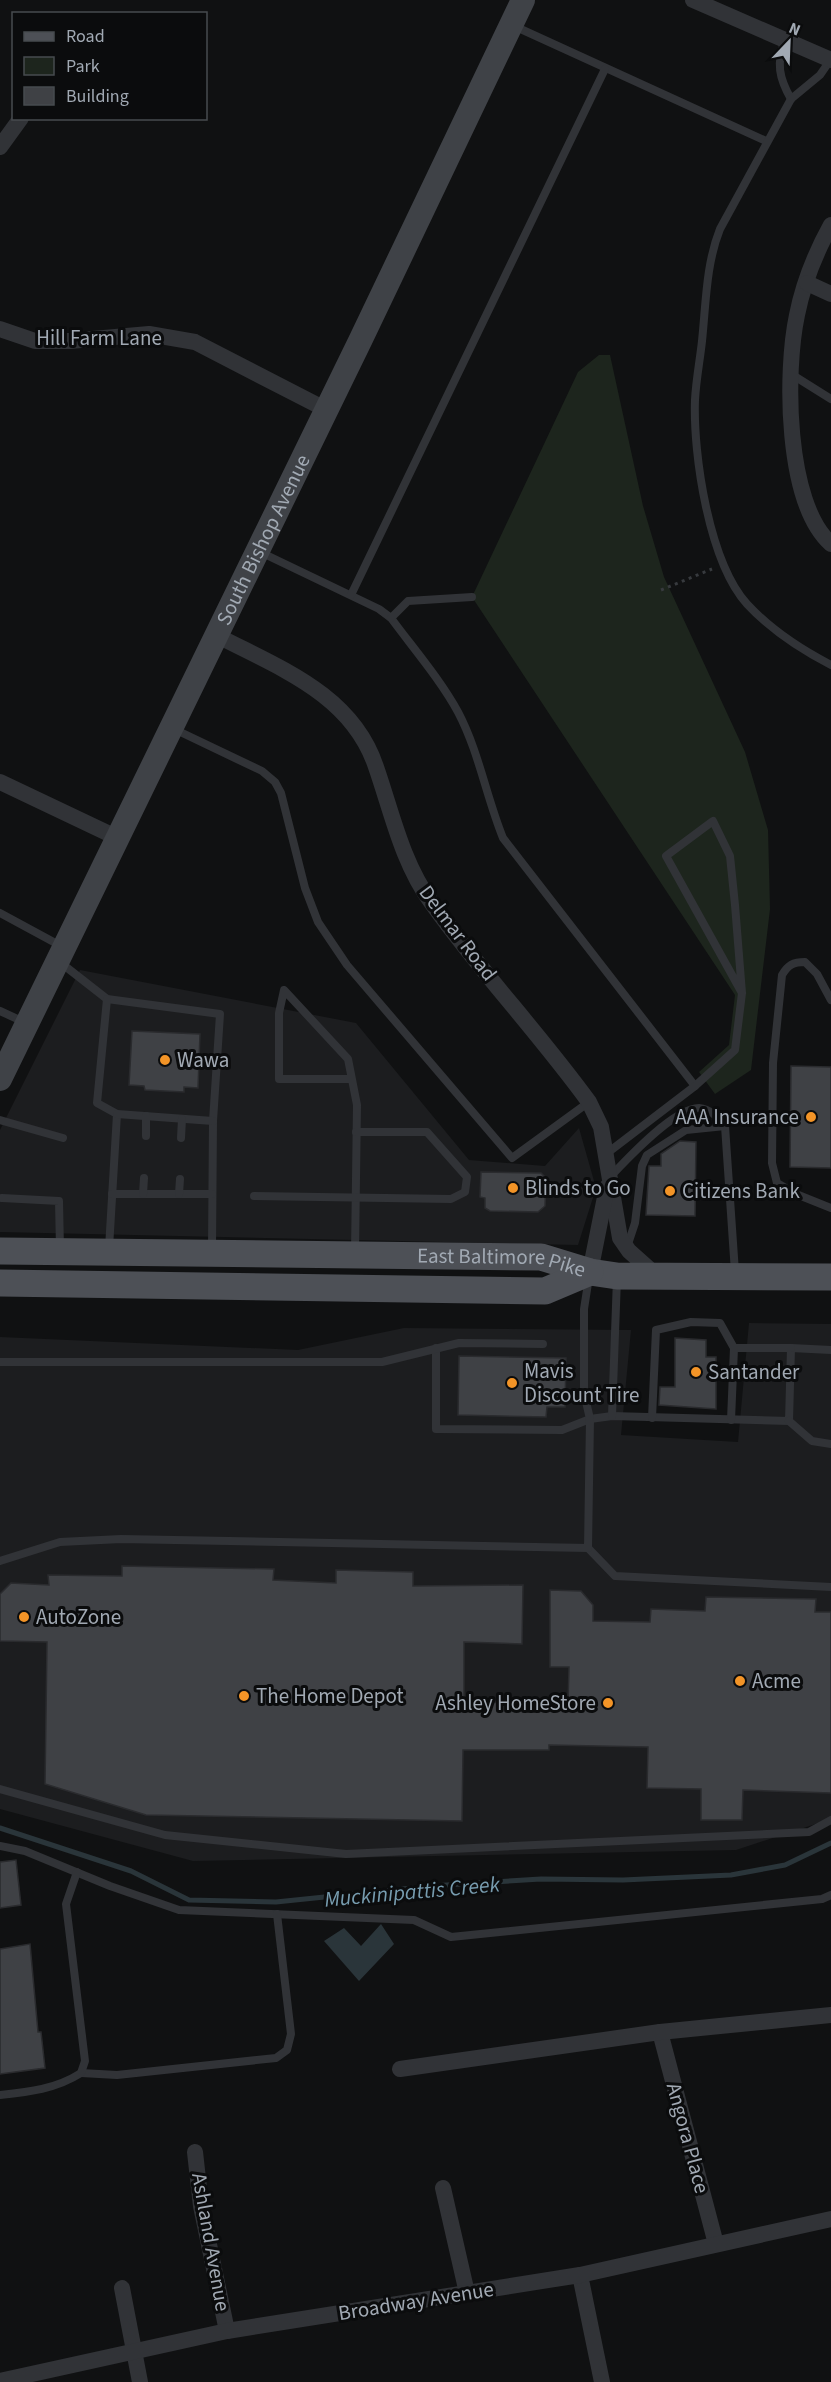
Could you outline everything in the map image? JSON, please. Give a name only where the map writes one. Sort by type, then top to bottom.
[{"type":"main road","name":"South Bishop Avenue","points":[[0,1079],[6,1053],[27,1024],[327,410],[523,0]]},
{"type":"main road","name":"East Baltimore Pike","points":[[0,1251],[541,1257],[590,1272]]},
{"type":"main road","points":[[306,1288],[307,1255]]},
{"type":"main road","points":[[590,1272],[617,1276],[831,1277]]},
{"type":"main road","name":"East Baltimore Pike","points":[[0,1283],[545,1291],[590,1272]]},
{"type":"street","points":[[693,0],[831,60]]},
{"type":"street","points":[[0,147],[20,120]]},
{"type":"street","points":[[831,225],[821,243],[797,314],[789,373],[794,451],[801,485],[817,525],[831,544]]},
{"type":"street","points":[[807,283],[831,294]]},
{"type":"street","name":"Hill Farm Lane","points":[[0,329],[35,341],[70,341],[150,334],[195,342],[327,410]]},
{"type":"street","name":"Delmar Road","points":[[216,635],[313,686],[334,701],[353,722],[368,747],[400,843],[430,900],[589,1102],[601,1127],[615,1220],[620,1238],[657,1276]]},
{"type":"street","points":[[0,782],[118,838]]},
{"type":"street","name":"Delmar Road","points":[[590,1272],[609,1178]]},
{"type":"street","points":[[400,2070],[660,2032],[831,2015]]},
{"type":"street","name":"Angora Place","points":[[660,2032],[716,2244]]},
{"type":"street","name":"Ashland Avenue","points":[[195,2152],[201,2206],[227,2331]]},
{"type":"street","points":[[443,2188],[467,2293]]},
{"type":"street","name":"Broadway Avenue","points":[[0,2381],[227,2331],[580,2275],[831,2219]]},
{"type":"street","points":[[580,2275],[602,2382]]},
{"type":"street","points":[[122,2288],[140,2382]]},
{"type":"lane","points":[[511,24],[766,141]]},
{"type":"lane","points":[[785,40],[778,57],[778,69],[791,99]]},
{"type":"lane","points":[[831,60],[819,75],[791,99],[766,141],[713,247],[695,401],[702,479],[715,545],[723,564],[746,603],[795,647],[831,665]]},
{"type":"lane","points":[[351,595],[605,69]]},
{"type":"lane","points":[[789,373],[831,399]]},
{"type":"lane","points":[[258,551],[351,595],[391,618],[457,711],[478,761],[492,811],[503,838],[695,1086]]},
{"type":"lane","points":[[391,618],[408,601],[472,597]]},
{"type":"lane","points":[[172,728],[262,771],[275,782],[281,793],[305,888],[318,922],[347,965],[512,1158],[589,1102]]},
{"type":"lane","points":[[606,1155],[695,1086],[735,1050],[742,993],[730,856],[713,821],[666,856],[742,993]]},
{"type":"lane","points":[[0,913],[61,954],[107,999],[220,1014],[213,1121],[212,1253]]},
{"type":"lane","points":[[831,1000],[817,974],[805,962],[794,962],[786,968],[782,975],[773,1063],[772,1152],[777,1183],[796,1194],[831,1208]]},
{"type":"lane","points":[[351,1079],[279,1079],[279,1013],[284,990],[348,1059],[357,1105],[355,1255]]},
{"type":"lane","points":[[107,999],[97,1103],[117,1114],[213,1121]]},
{"type":"lane","points":[[0,1011],[27,1024]]},
{"type":"lane","points":[[609,1178],[631,1156],[685,1111],[700,1108],[714,1113],[725,1126],[735,1275]]},
{"type":"lane","points":[[109,1252],[117,1114]]},
{"type":"lane","points":[[146,1116],[146,1136]]},
{"type":"lane","points":[[181,1138],[182,1119]]},
{"type":"lane","points":[[0,1120],[63,1138]]},
{"type":"lane","points":[[627,1247],[635,1223],[642,1166],[647,1155],[687,1130],[725,1126]]},
{"type":"lane","points":[[254,1196],[451,1199],[465,1192],[467,1177],[427,1132],[356,1132]]},
{"type":"lane","points":[[143,1194],[144,1178]]},
{"type":"lane","points":[[179,1194],[180,1179]]},
{"type":"lane","points":[[112,1194],[212,1194]]},
{"type":"lane","points":[[2,1198],[59,1201],[60,1252]]},
{"type":"lane","points":[[590,1272],[584,1299],[584,1393],[590,1419],[588,1548],[615,1576],[831,1587]]},
{"type":"lane","points":[[612,1416],[617,1276]]},
{"type":"lane","points":[[652,1418],[656,1330],[691,1322],[720,1323],[734,1348],[731,1420]]},
{"type":"lane","points":[[0,1362],[382,1362],[459,1344],[543,1344]]},
{"type":"lane","points":[[436,1348],[436,1429],[562,1430],[590,1419],[612,1416],[789,1421],[812,1441],[831,1444]]},
{"type":"lane","points":[[734,1348],[831,1350]]},
{"type":"lane","points":[[789,1421],[790,1348]]},
{"type":"lane","points":[[0,1561],[60,1542],[121,1539],[588,1548]]},
{"type":"lane","points":[[0,1789],[165,1835],[346,1854],[809,1832],[831,1820]]},
{"type":"lane","points":[[0,1846],[25,1851],[179,1910],[414,1920],[451,1937],[822,1899],[831,1895]]},
{"type":"lane","points":[[77,1872],[66,1904],[85,2061],[81,2073]]},
{"type":"lane","points":[[0,2095],[39,2090],[66,2082],[81,2073],[117,2075],[276,2058],[287,2050],[291,2034],[277,1914]]},
{"type":"path","points":[[661,590],[723,564]]},
{"type":"shaded area","points":[[80,970],[356,1023],[469,1160],[545,1166],[579,1128],[596,1188],[578,1245],[0,1232],[0,1130]]},
{"type":"shaded area","points":[[749,1323],[831,1324],[831,1819],[736,1850],[193,1861],[0,1809],[0,1337],[298,1350],[404,1328],[631,1330],[621,1435],[738,1442]]},
{"type":"shaded area","points":[[381,1924],[394,1944],[359,1981],[324,1941],[344,1928],[361,1946]]},
{"type":"green space","points":[[599,355],[610,355],[643,506],[664,577],[745,752],[768,830],[770,909],[751,1070],[715,1094],[699,1072],[729,1045],[735,995],[472,597],[578,372]]},
{"type":"building","name":"Wawa","points":[[132,1031],[200,1034],[198,1088],[184,1087],[184,1092],[145,1090],[144,1086],[129,1085]]},
{"type":"building","name":"AAA Insurance","points":[[791,1066],[831,1067],[831,1168],[790,1167]]},
{"type":"building","name":"Citizens Bank","points":[[680,1141],[696,1142],[695,1216],[646,1215],[649,1166],[661,1166],[661,1154]]},
{"type":"building","name":"Blinds to Go","points":[[481,1172],[541,1173],[546,1178],[545,1206],[538,1212],[490,1211],[485,1208],[485,1198],[480,1197]]},
{"type":"building","name":"Santander","points":[[675,1338],[706,1340],[706,1357],[716,1357],[716,1409],[659,1405],[660,1387],[675,1387]]},
{"type":"building","name":"Mavis Discount Tire","points":[[459,1356],[566,1358],[565,1407],[547,1407],[546,1417],[458,1415]]},
{"type":"building","name":"The Home Depot","points":[[122,1566],[274,1569],[273,1580],[336,1583],[336,1570],[413,1572],[413,1586],[523,1585],[522,1644],[464,1642],[464,1702],[568,1703],[569,1667],[550,1667],[550,1590],[581,1591],[593,1605],[593,1621],[650,1622],[651,1609],[705,1611],[706,1597],[816,1599],[815,1612],[831,1612],[831,1793],[743,1790],[742,1820],[701,1820],[701,1789],[647,1788],[648,1747],[549,1745],[549,1750],[463,1750],[462,1821],[146,1815],[45,1784],[47,1642],[0,1641],[0,1594],[11,1583],[49,1585],[48,1575],[122,1576]]},
{"type":"building","points":[[16,1860],[21,1905],[0,1908],[0,1862]]},
{"type":"building","points":[[30,1944],[38,2032],[41,2032],[45,2068],[0,2074],[0,1949]]},
{"type":"waterway","name":"Muckinipattis Creek","points":[[0,1828],[131,1871],[189,1900],[276,1902],[431,1886],[541,1879],[623,1880],[731,1875],[785,1865],[831,1843]]},
{"type":"place","name":"Wawa","points":[[165,1060]]},
{"type":"place","name":"AAA Insurance","points":[[811,1117]]},
{"type":"place","name":"Blinds to Go","points":[[513,1188]]},
{"type":"place","name":"Citizens Bank","points":[[670,1191]]},
{"type":"place","name":"Santander","points":[[696,1372]]},
{"type":"place","name":"Mavis Discount Tire","points":[[512,1383]]},
{"type":"place","name":"AutoZone","points":[[24,1617]]},
{"type":"place","name":"Acme","points":[[740,1681]]},
{"type":"place","name":"The Home Depot","points":[[244,1696]]},
{"type":"place","name":"Ashley HomeStore","points":[[608,1703]]}]
